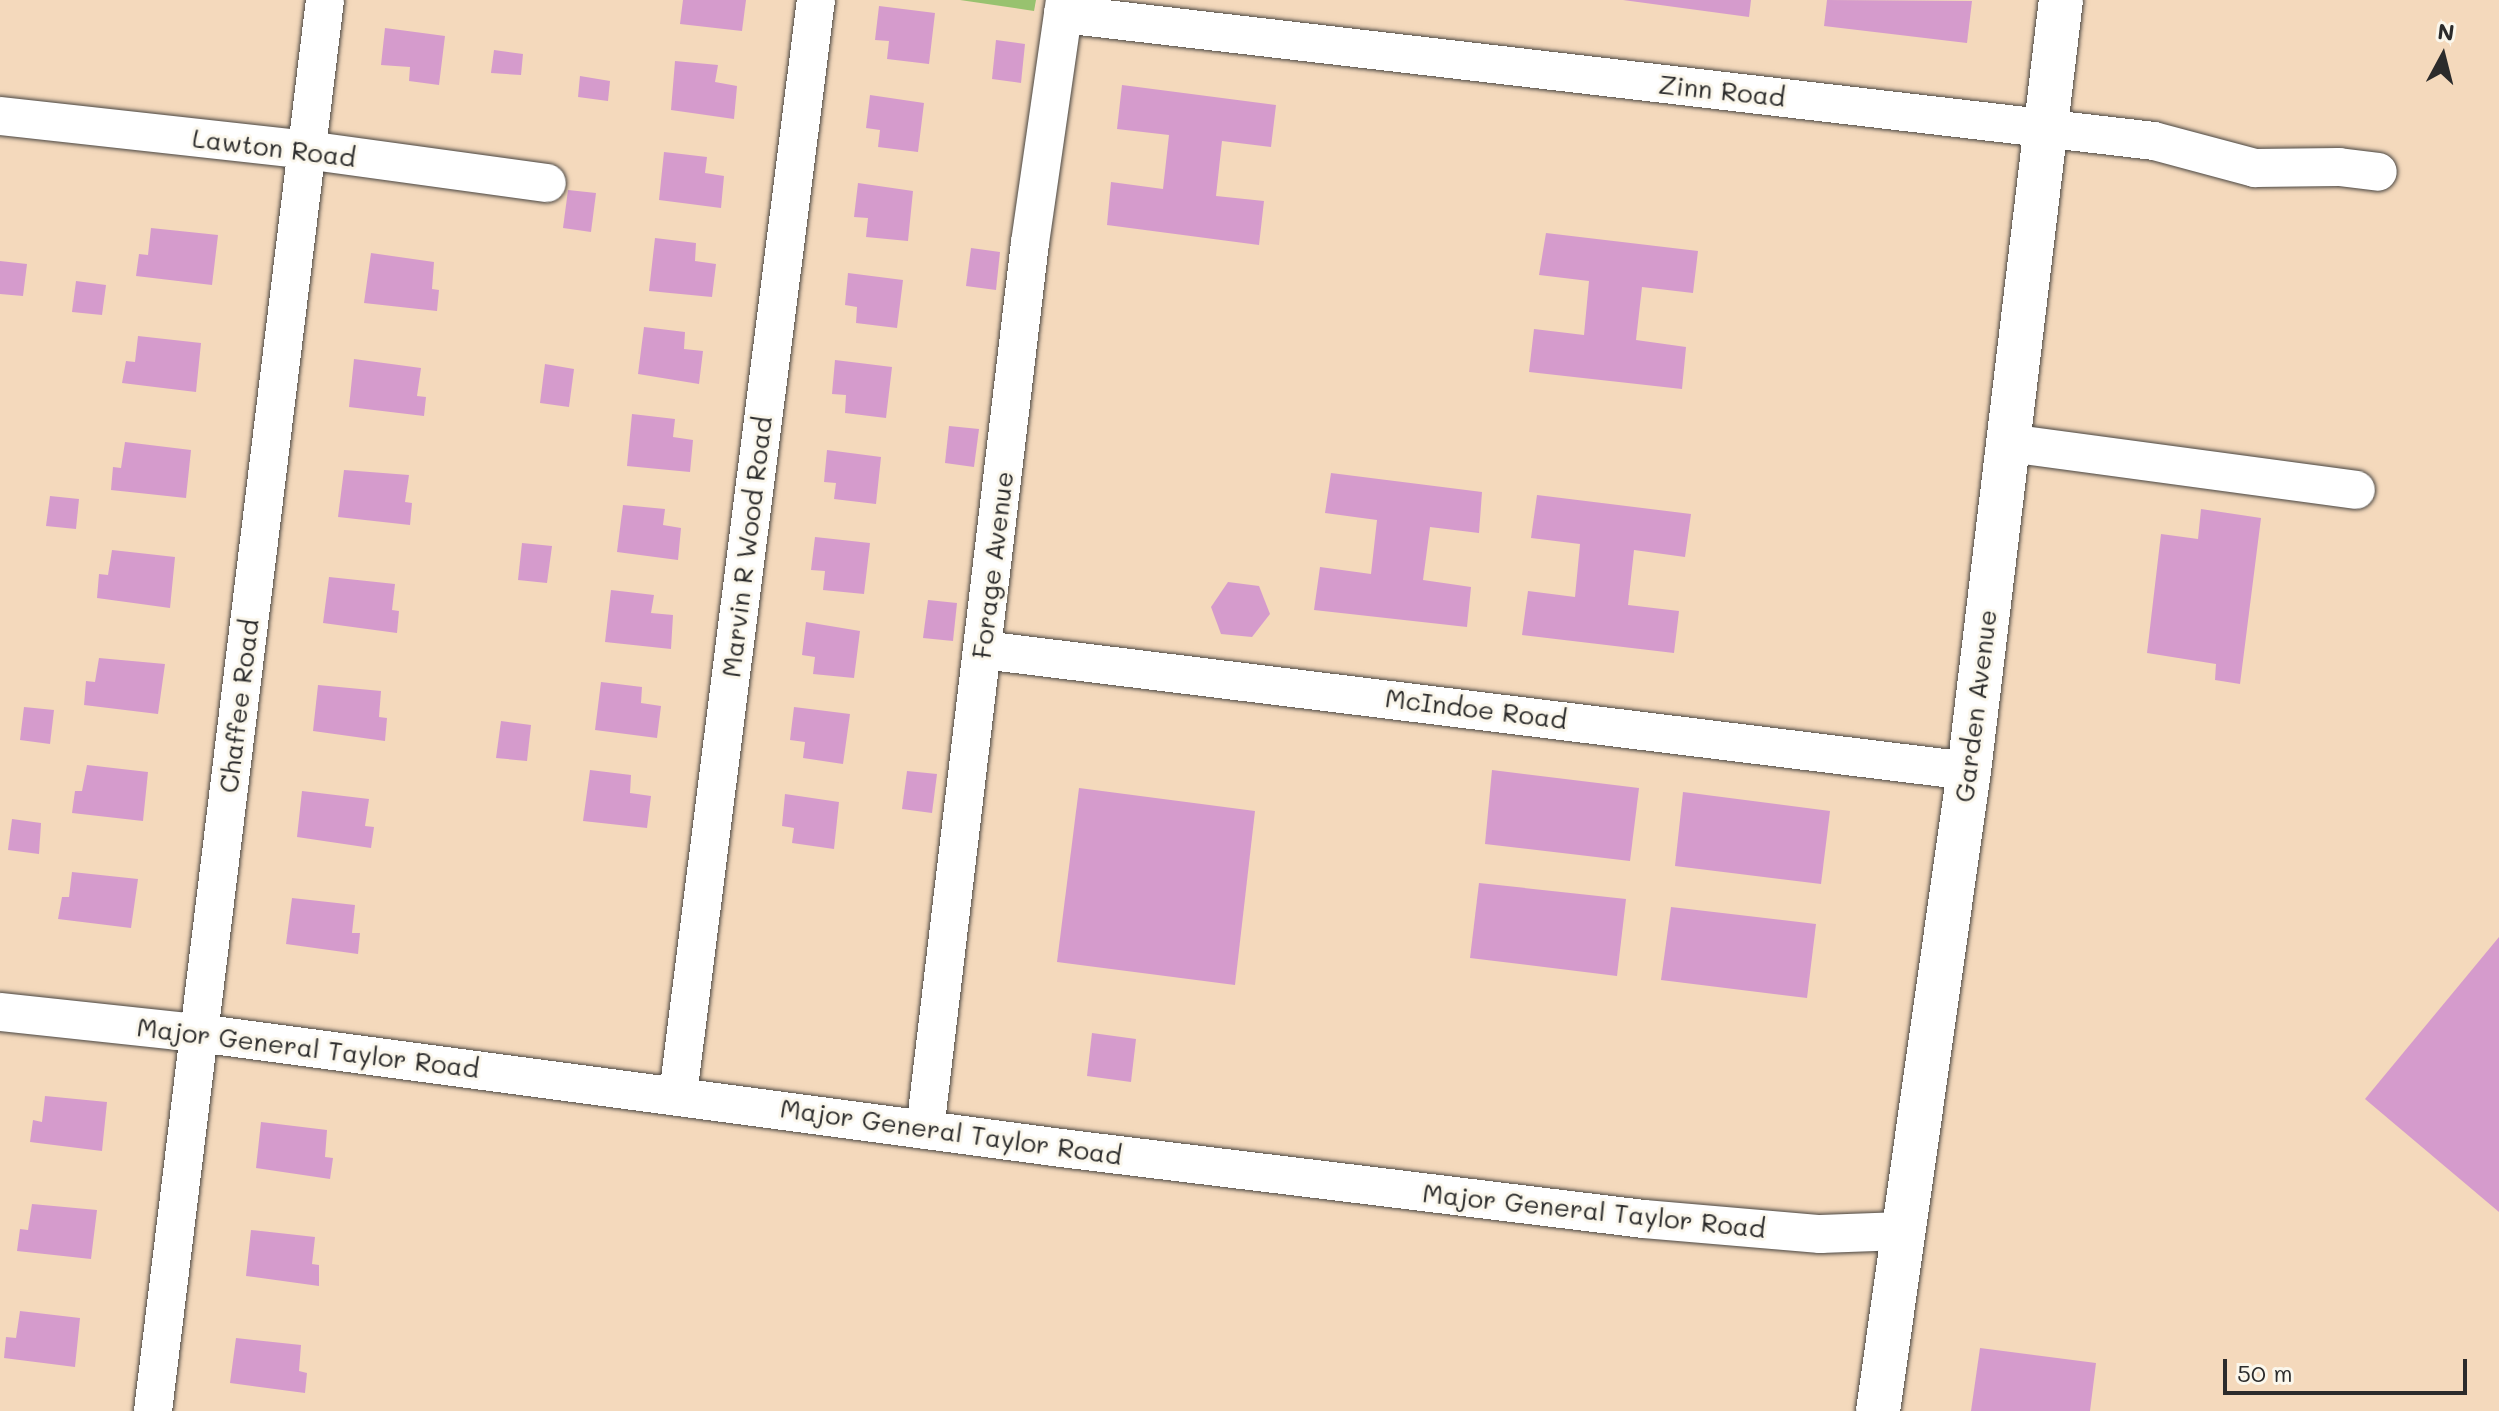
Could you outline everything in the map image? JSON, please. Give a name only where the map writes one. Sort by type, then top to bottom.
[{"type":"street","name":"Chaffee Road","points":[[153,1411],[325,0]]},
{"type":"street","name":"Marvin R Wood Road","points":[[678,1095],[816,0]]},
{"type":"street","name":"Garden Avenue","points":[[1878,1411],[1969,771],[2061,0]]},
{"type":"street","name":"Zinn Road","points":[[1064,7],[2154,141],[2255,168],[2339,167],[2378,172]]},
{"type":"street","name":"Forage Avenue","points":[[925,1130],[1030,243],[1064,7]]},
{"type":"street","name":"Lawton Road","points":[[0,116],[306,150],[547,183]]},
{"type":"street","points":[[2009,443],[2356,490]]},
{"type":"street","name":"McIndoe Road","points":[[983,650],[1969,771]]},
{"type":"street","name":"Major General Taylor Road","points":[[0,1012],[198,1033],[925,1130],[1659,1221],[1820,1234],[1903,1231]]},
{"type":"green space","points":[[960,0],[1036,0],[1034,11]]},
{"type":"building","points":[[683,0],[746,0],[742,31],[680,24]]},
{"type":"building","points":[[1623,0],[1751,0],[1749,17]]},
{"type":"building","points":[[1827,0],[1972,1],[1967,43],[1824,26]]},
{"type":"building","points":[[879,6],[935,13],[929,64],[887,59],[889,41],[875,40]]},
{"type":"building","points":[[385,28],[445,36],[439,85],[409,81],[410,67],[381,65]]},
{"type":"building","points":[[996,40],[1025,44],[1021,83],[992,79]]},
{"type":"building","points":[[494,50],[523,54],[521,75],[491,73]]},
{"type":"building","points":[[675,61],[718,65],[715,82],[737,86],[734,119],[671,110]]},
{"type":"building","points":[[580,76],[610,81],[608,101],[578,97]]},
{"type":"building","points":[[1122,85],[1276,105],[1271,147],[1222,141],[1216,196],[1264,201],[1259,245],[1107,225],[1111,182],[1163,189],[1169,135],[1117,129]]},
{"type":"building","points":[[870,95],[924,103],[918,152],[878,147],[880,130],[866,128]]},
{"type":"building","points":[[664,152],[707,157],[705,173],[724,176],[721,208],[659,200]]},
{"type":"building","points":[[858,183],[913,191],[908,241],[866,237],[868,218],[854,217]]},
{"type":"building","points":[[568,190],[596,193],[591,232],[563,228]]},
{"type":"building","points":[[151,228],[218,235],[212,285],[136,276],[139,254],[148,255]]},
{"type":"building","points":[[1546,233],[1698,251],[1693,293],[1642,287],[1636,340],[1686,347],[1682,389],[1529,372],[1534,329],[1584,335],[1589,281],[1539,275]]},
{"type":"building","points":[[655,238],[696,243],[695,261],[716,264],[712,297],[649,291]]},
{"type":"building","points":[[971,248],[1000,252],[996,290],[966,286]]},
{"type":"building","points":[[371,253],[434,262],[432,289],[439,290],[437,311],[364,303]]},
{"type":"building","points":[[0,261],[27,264],[23,296],[0,294]]},
{"type":"building","points":[[848,273],[903,280],[897,328],[856,323],[857,307],[845,305]]},
{"type":"building","points":[[76,281],[106,285],[102,315],[72,312]]},
{"type":"building","points":[[644,327],[685,332],[684,349],[703,351],[699,384],[638,374]]},
{"type":"building","points":[[138,336],[201,343],[196,392],[122,383],[126,361],[135,362]]},
{"type":"building","points":[[354,359],[421,368],[417,396],[426,397],[424,416],[349,407]]},
{"type":"building","points":[[835,360],[892,367],[886,418],[845,413],[846,395],[832,394]]},
{"type":"building","points":[[545,364],[574,369],[569,407],[540,403]]},
{"type":"building","points":[[632,414],[675,419],[673,437],[693,440],[690,472],[627,466]]},
{"type":"building","points":[[949,426],[979,429],[974,467],[945,463]]},
{"type":"building","points":[[125,442],[191,450],[186,498],[111,490],[113,467],[121,468]]},
{"type":"building","points":[[827,450],[881,457],[876,504],[834,499],[836,483],[824,482]]},
{"type":"building","points":[[344,470],[409,475],[405,502],[412,503],[410,525],[338,517]]},
{"type":"building","points":[[1331,473],[1482,492],[1479,533],[1430,527],[1423,580],[1471,587],[1467,627],[1314,610],[1320,567],[1371,574],[1377,520],[1325,513]]},
{"type":"building","points":[[1537,495],[1691,514],[1685,557],[1634,550],[1628,605],[1679,611],[1674,653],[1522,635],[1528,591],[1575,597],[1580,544],[1531,538]]},
{"type":"building","points":[[50,496],[79,499],[76,529],[46,526]]},
{"type":"building","points":[[623,505],[665,509],[663,525],[681,528],[678,560],[617,552]]},
{"type":"building","points":[[2201,509],[2261,518],[2240,684],[2215,680],[2216,664],[2147,653],[2161,534],[2198,539]]},
{"type":"building","points":[[815,537],[870,543],[864,594],[823,590],[825,571],[811,570]]},
{"type":"building","points":[[522,543],[552,546],[547,583],[518,580]]},
{"type":"building","points":[[112,550],[175,557],[170,608],[97,598],[99,574],[108,575]]},
{"type":"building","points":[[329,577],[395,584],[392,610],[399,611],[397,633],[323,623]]},
{"type":"building","points":[[1228,582],[1259,586],[1270,614],[1252,637],[1221,634],[1211,607]]},
{"type":"building","points":[[611,590],[654,595],[651,613],[673,615],[671,649],[605,642]]},
{"type":"building","points":[[928,600],[957,603],[953,641],[923,638]]},
{"type":"building","points":[[806,622],[860,631],[854,678],[813,674],[815,657],[802,655]]},
{"type":"building","points":[[99,658],[165,664],[158,714],[84,705],[86,681],[95,682]]},
{"type":"building","points":[[601,682],[642,687],[641,703],[661,706],[657,738],[595,730]]},
{"type":"building","points":[[318,685],[381,691],[379,717],[387,718],[385,741],[313,731]]},
{"type":"building","points":[[24,707],[54,710],[50,744],[20,740]]},
{"type":"building","points":[[794,707],[850,714],[843,764],[803,758],[805,742],[790,740]]},
{"type":"building","points":[[501,721],[531,725],[527,761],[496,758]]},
{"type":"building","points":[[87,765],[148,772],[143,821],[72,813],[75,791],[82,791]]},
{"type":"building","points":[[590,770],[631,775],[630,793],[651,796],[647,828],[583,821]]},
{"type":"building","points":[[1492,770],[1639,788],[1630,861],[1485,844]]},
{"type":"building","points":[[907,771],[937,774],[932,813],[902,809]]},
{"type":"building","points":[[1079,788],[1255,811],[1235,985],[1057,962]]},
{"type":"building","points":[[302,791],[369,799],[365,826],[374,827],[371,848],[297,837]]},
{"type":"building","points":[[1683,792],[1830,811],[1821,884],[1675,866]]},
{"type":"building","points":[[785,794],[839,802],[834,849],[792,843],[794,828],[782,826]]},
{"type":"building","points":[[12,819],[41,823],[39,854],[8,850]]},
{"type":"building","points":[[72,872],[138,879],[131,928],[58,919],[62,897],[69,897]]},
{"type":"building","points":[[1479,883],[1626,899],[1617,976],[1470,958]]},
{"type":"building","points":[[292,898],[355,905],[352,933],[360,933],[358,954],[286,944]]},
{"type":"building","points":[[1671,907],[1816,924],[1807,998],[1661,980]]},
{"type":"building","points":[[2499,937],[2499,1212],[2365,1099]]},
{"type":"building","points":[[1092,1033],[1136,1039],[1131,1082],[1087,1076]]},
{"type":"building","points":[[45,1096],[107,1102],[102,1151],[30,1142],[33,1120],[42,1122]]},
{"type":"building","points":[[261,1122],[327,1130],[325,1157],[333,1158],[330,1179],[256,1168]]},
{"type":"building","points":[[32,1204],[97,1210],[91,1259],[17,1251],[20,1229],[28,1230]]},
{"type":"building","points":[[251,1230],[315,1237],[312,1264],[319,1265],[319,1286],[246,1276]]},
{"type":"building","points":[[20,1311],[80,1318],[75,1367],[4,1358],[6,1337],[16,1338]]},
{"type":"building","points":[[236,1338],[301,1345],[299,1371],[307,1373],[305,1393],[230,1383]]},
{"type":"building","points":[[1980,1348],[2096,1363],[2090,1411],[1971,1411]]}]
